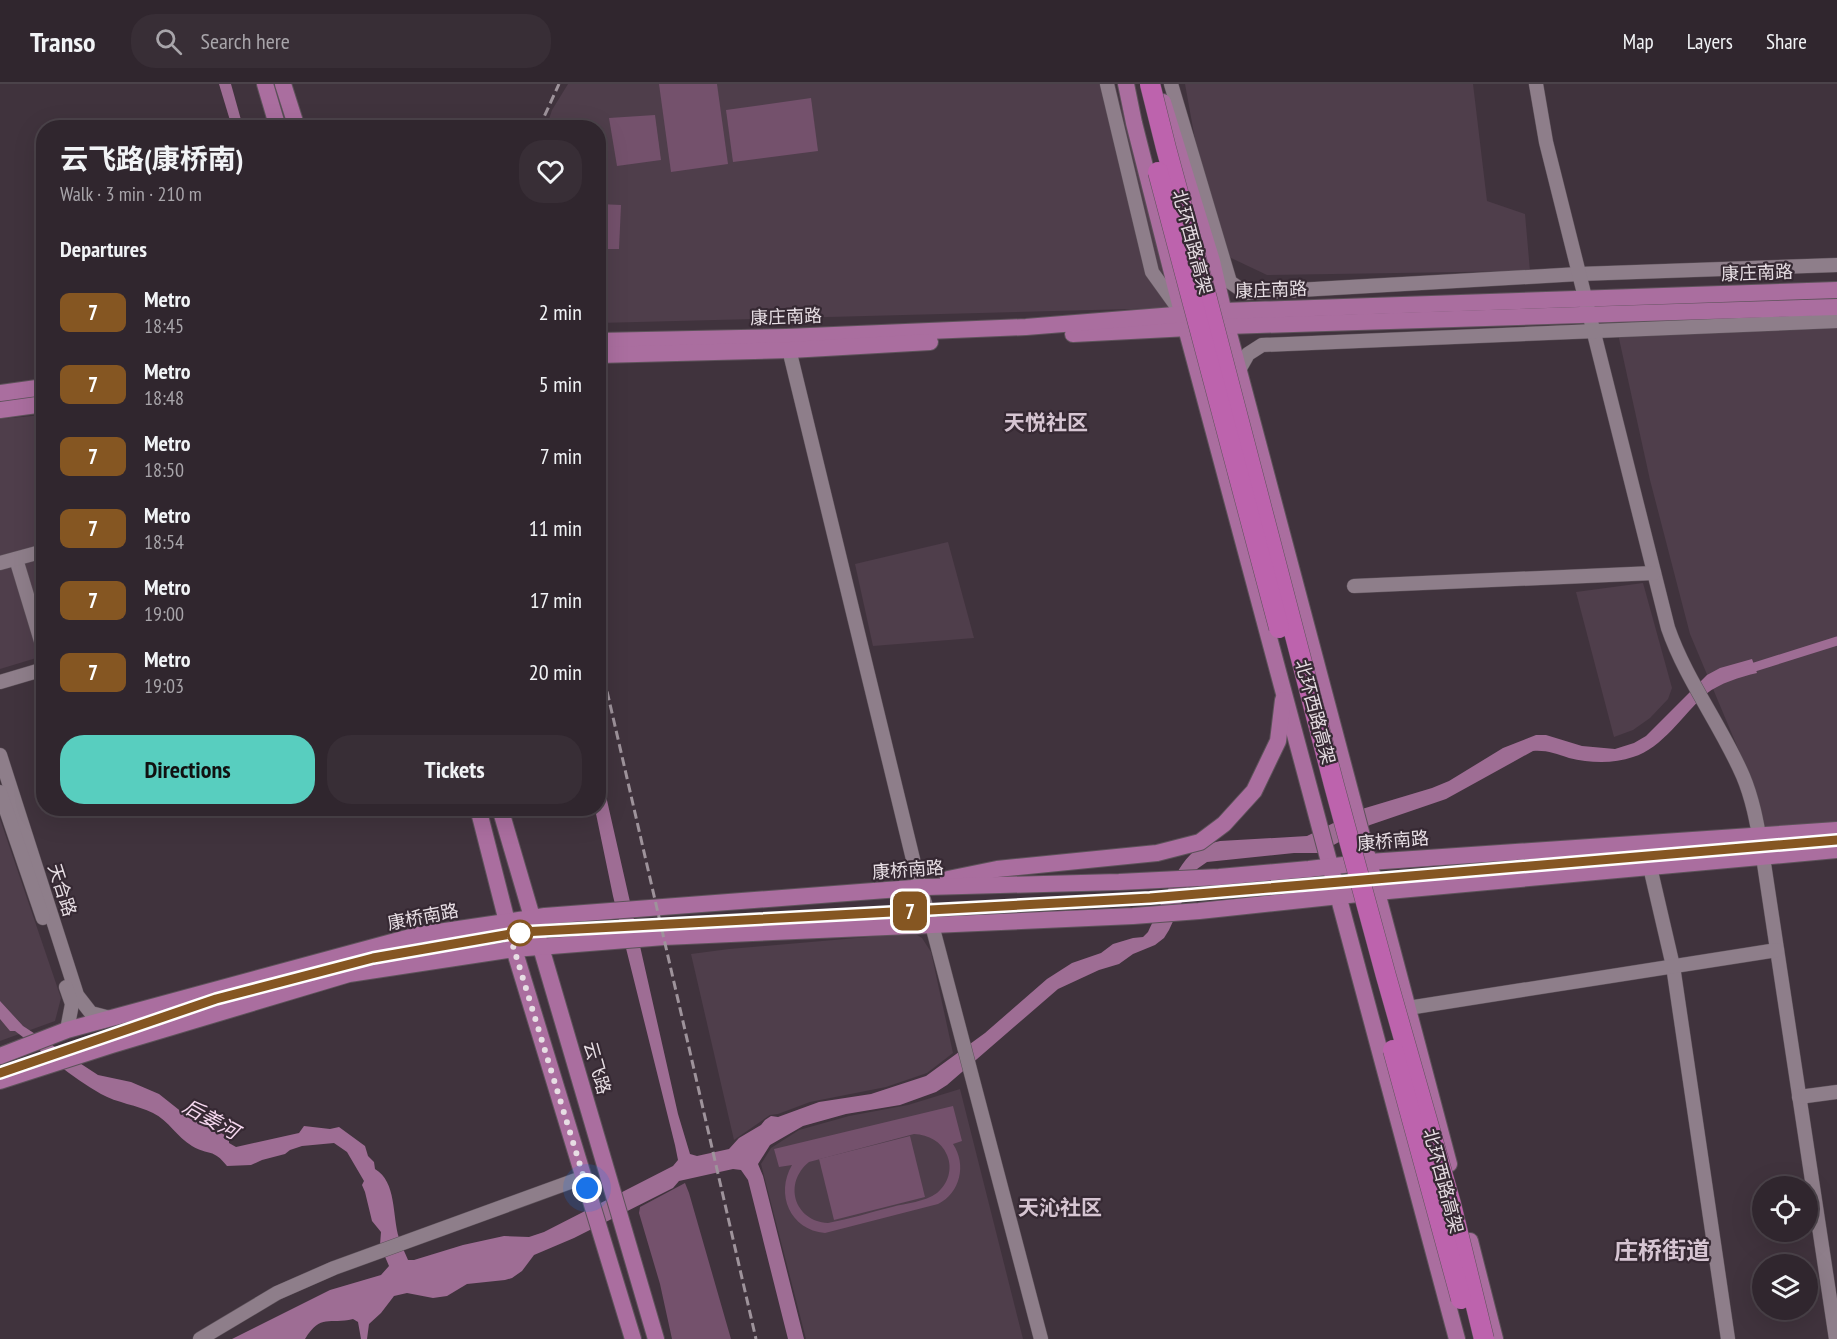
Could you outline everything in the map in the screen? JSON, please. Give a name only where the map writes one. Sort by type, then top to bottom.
[{"type":"highway","name":"北环西路高架","points":[[1140,84],[1155,160],[1472,1339]]},
{"type":"highway","name":"北环西路高架","points":[[1160,86],[1166,148],[1331,774],[1451,1204],[1484,1339]]},
{"type":"main road","points":[[265,84],[276,120]]},
{"type":"main road","points":[[284,84],[295,120]]},
{"type":"main road","points":[[1126,84],[1185,321],[1457,1339]]},
{"type":"main road","points":[[1160,86],[1212,261],[1496,1339]]},
{"type":"main road","name":"康庄南路","points":[[1590,315],[1837,290]]},
{"type":"main road","name":"康庄南路","points":[[606,355],[1026,327],[1226,318],[1590,315],[1837,307]]},
{"type":"main road","name":"康庄南路","points":[[606,341],[788,344]]},
{"type":"main road","points":[[0,393],[36,388]]},
{"type":"main road","points":[[0,410],[36,405]]},
{"type":"main road","points":[[923,888],[953,877],[997,869],[1157,853],[1200,842],[1224,824],[1254,791],[1278,741],[1284,690]]},
{"type":"main road","points":[[480,816],[506,922],[633,1339]]},
{"type":"main road","name":"云飞路","points":[[502,816],[656,1339]]},
{"type":"main road","name":"康桥南路","points":[[3,1055],[67,1030],[418,935],[533,918],[923,888],[1219,877],[1367,855],[1837,830]]},
{"type":"main road","points":[[0,1081],[349,974],[514,949],[646,939],[1133,916],[1837,850]]},
{"type":"street","points":[[1107,84],[1152,272],[1185,321]]},
{"type":"street","points":[[1536,84],[1546,142],[1662,608],[1675,647],[1744,777],[1753,804],[1836,1339]]},
{"type":"street","points":[[1160,86],[1230,282],[1246,293],[1579,274],[1837,265]]},
{"type":"street","points":[[1226,318],[1246,293]]},
{"type":"street","points":[[1239,370],[1248,354],[1262,345],[1590,315],[1837,321]]},
{"type":"street","points":[[788,344],[932,925],[1041,1339]]},
{"type":"street","points":[[0,563],[36,553]]},
{"type":"street","points":[[16,559],[36,625]]},
{"type":"street","points":[[1354,586],[1654,573]]},
{"type":"street","points":[[0,672],[36,662]]},
{"type":"street","points":[[0,682],[36,671]]},
{"type":"street","name":"天合路","points":[[0,755],[77,995],[91,1013],[110,1018]]},
{"type":"street","name":"天合路","points":[[0,795],[72,1004],[67,1030]]},
{"type":"street","points":[[1650,867],[1673,966],[1728,1339]]},
{"type":"street","points":[[1408,1008],[1777,950]]},
{"type":"street","points":[[1799,1097],[1837,1092]]},
{"type":"street","points":[[200,1339],[277,1293],[423,1236],[585,1182]]},
{"type":"shaded area","points":[[219,84],[231,84],[241,120],[230,120]]},
{"type":"shaded area","points":[[568,84],[1115,84],[1149,211],[1170,308],[606,323],[606,120],[549,120]]},
{"type":"shaded area","points":[[659,84],[717,84],[728,164],[671,172]]},
{"type":"shaded area","points":[[1185,84],[1473,84],[1487,201],[1525,214],[1530,271],[1267,275],[1229,257],[1198,156]]},
{"type":"shaded area","points":[[811,98],[818,151],[733,162],[726,110]]},
{"type":"shaded area","points":[[655,115],[661,160],[617,166],[609,118]]},
{"type":"shaded area","points":[[606,204],[621,205],[619,249],[606,249]]},
{"type":"shaded area","points":[[1837,327],[1837,825],[1765,829],[1750,777],[1690,634],[1650,480],[1618,334]]},
{"type":"shaded area","points":[[36,416],[36,658],[0,669],[0,419]]},
{"type":"shaded area","points":[[948,542],[974,638],[873,646],[855,564]]},
{"type":"shaded area","points":[[1643,583],[1672,688],[1668,699],[1650,718],[1633,730],[1614,737],[1576,592]]},
{"type":"shaded area","points":[[1752,659],[1757,673],[1730,681],[1706,694],[1663,739],[1644,753],[1618,761],[1593,762],[1533,751],[1446,799],[1370,825],[1319,853],[1294,853],[1207,862],[1197,869],[1164,938],[1119,964],[1099,970],[1058,989],[947,1085],[936,1092],[900,1105],[846,1114],[803,1126],[770,1145],[758,1164],[804,1339],[788,1339],[748,1180],[741,1170],[733,1169],[679,1181],[673,1188],[574,1238],[534,1255],[522,1271],[512,1278],[467,1284],[447,1296],[433,1298],[407,1293],[394,1296],[369,1324],[367,1339],[361,1339],[358,1322],[353,1319],[321,1323],[305,1339],[232,1339],[330,1290],[381,1275],[389,1266],[380,1245],[381,1232],[372,1221],[362,1185],[364,1181],[347,1152],[334,1143],[302,1146],[251,1165],[227,1166],[214,1154],[198,1149],[187,1142],[164,1120],[153,1113],[107,1097],[90,1087],[15,1031],[10,1031],[0,1019],[0,1001],[23,1026],[98,1075],[131,1082],[159,1094],[188,1117],[229,1137],[229,1143],[236,1147],[299,1133],[304,1126],[330,1129],[339,1127],[365,1146],[368,1156],[374,1162],[375,1169],[387,1182],[393,1200],[399,1238],[408,1260],[504,1236],[529,1237],[544,1232],[673,1166],[678,1160],[613,896],[596,816],[606,816],[606,796],[678,1114],[690,1154],[697,1156],[729,1149],[739,1138],[771,1116],[778,1117],[819,1102],[871,1094],[926,1076],[985,1033],[1047,979],[1072,963],[1101,953],[1113,944],[1143,937],[1148,932],[1182,864],[1202,846],[1220,841],[1307,836],[1362,809],[1449,781],[1503,748],[1536,735],[1546,735],[1582,746],[1615,749],[1634,743],[1646,736],[1707,675],[1720,668]]},
{"type":"shaded area","points":[[0,819],[61,998],[55,1021],[0,1041]]},
{"type":"shaded area","points":[[914,933],[922,938],[931,952],[953,1053],[927,1073],[886,1087],[810,1102],[770,1115],[734,1140],[691,954]]},
{"type":"shaded area","points":[[960,1089],[1023,1339],[806,1339],[761,1164],[771,1148],[799,1130],[849,1116],[908,1105]]},
{"type":"shaded area","points":[[953,1106],[962,1141],[953,1144],[960,1161],[959,1178],[952,1193],[946,1199],[938,1204],[825,1233],[803,1225],[789,1209],[785,1187],[792,1165],[779,1167],[774,1149]],"holes":[[[914,1134],[938,1142],[949,1160],[947,1181],[937,1193],[915,1202],[828,1223],[816,1221],[800,1208],[796,1200],[796,1180],[809,1162]]]},
{"type":"shaded area","points":[[910,1136],[925,1197],[834,1220],[819,1159]]},
{"type":"shaded area","points":[[685,1183],[731,1339],[672,1339],[660,1284],[639,1213],[640,1207]]},
{"type":"waterway","points":[[1745,670],[1837,641]]},
{"type":"railway","points":[[543,120],[559,84]]},
{"type":"railway","points":[[606,687],[756,1339]]},
{"type":"metro line","name":"7","points":[[0,1073],[216,999],[373,958],[522,932],[1150,898],[1837,840]]},
{"type":"district","name":"天悦社区","points":[[1046,423]]},
{"type":"district","name":"天沁社区","points":[[1060,1208]]},
{"type":"district","name":"庄桥街道","points":[[1662,1251]]},
{"type":"route","points":[[520,933],[510,936],[587,1188]]},
{"type":"water label","name":"后姜河","points":[[211,1119]]}]
